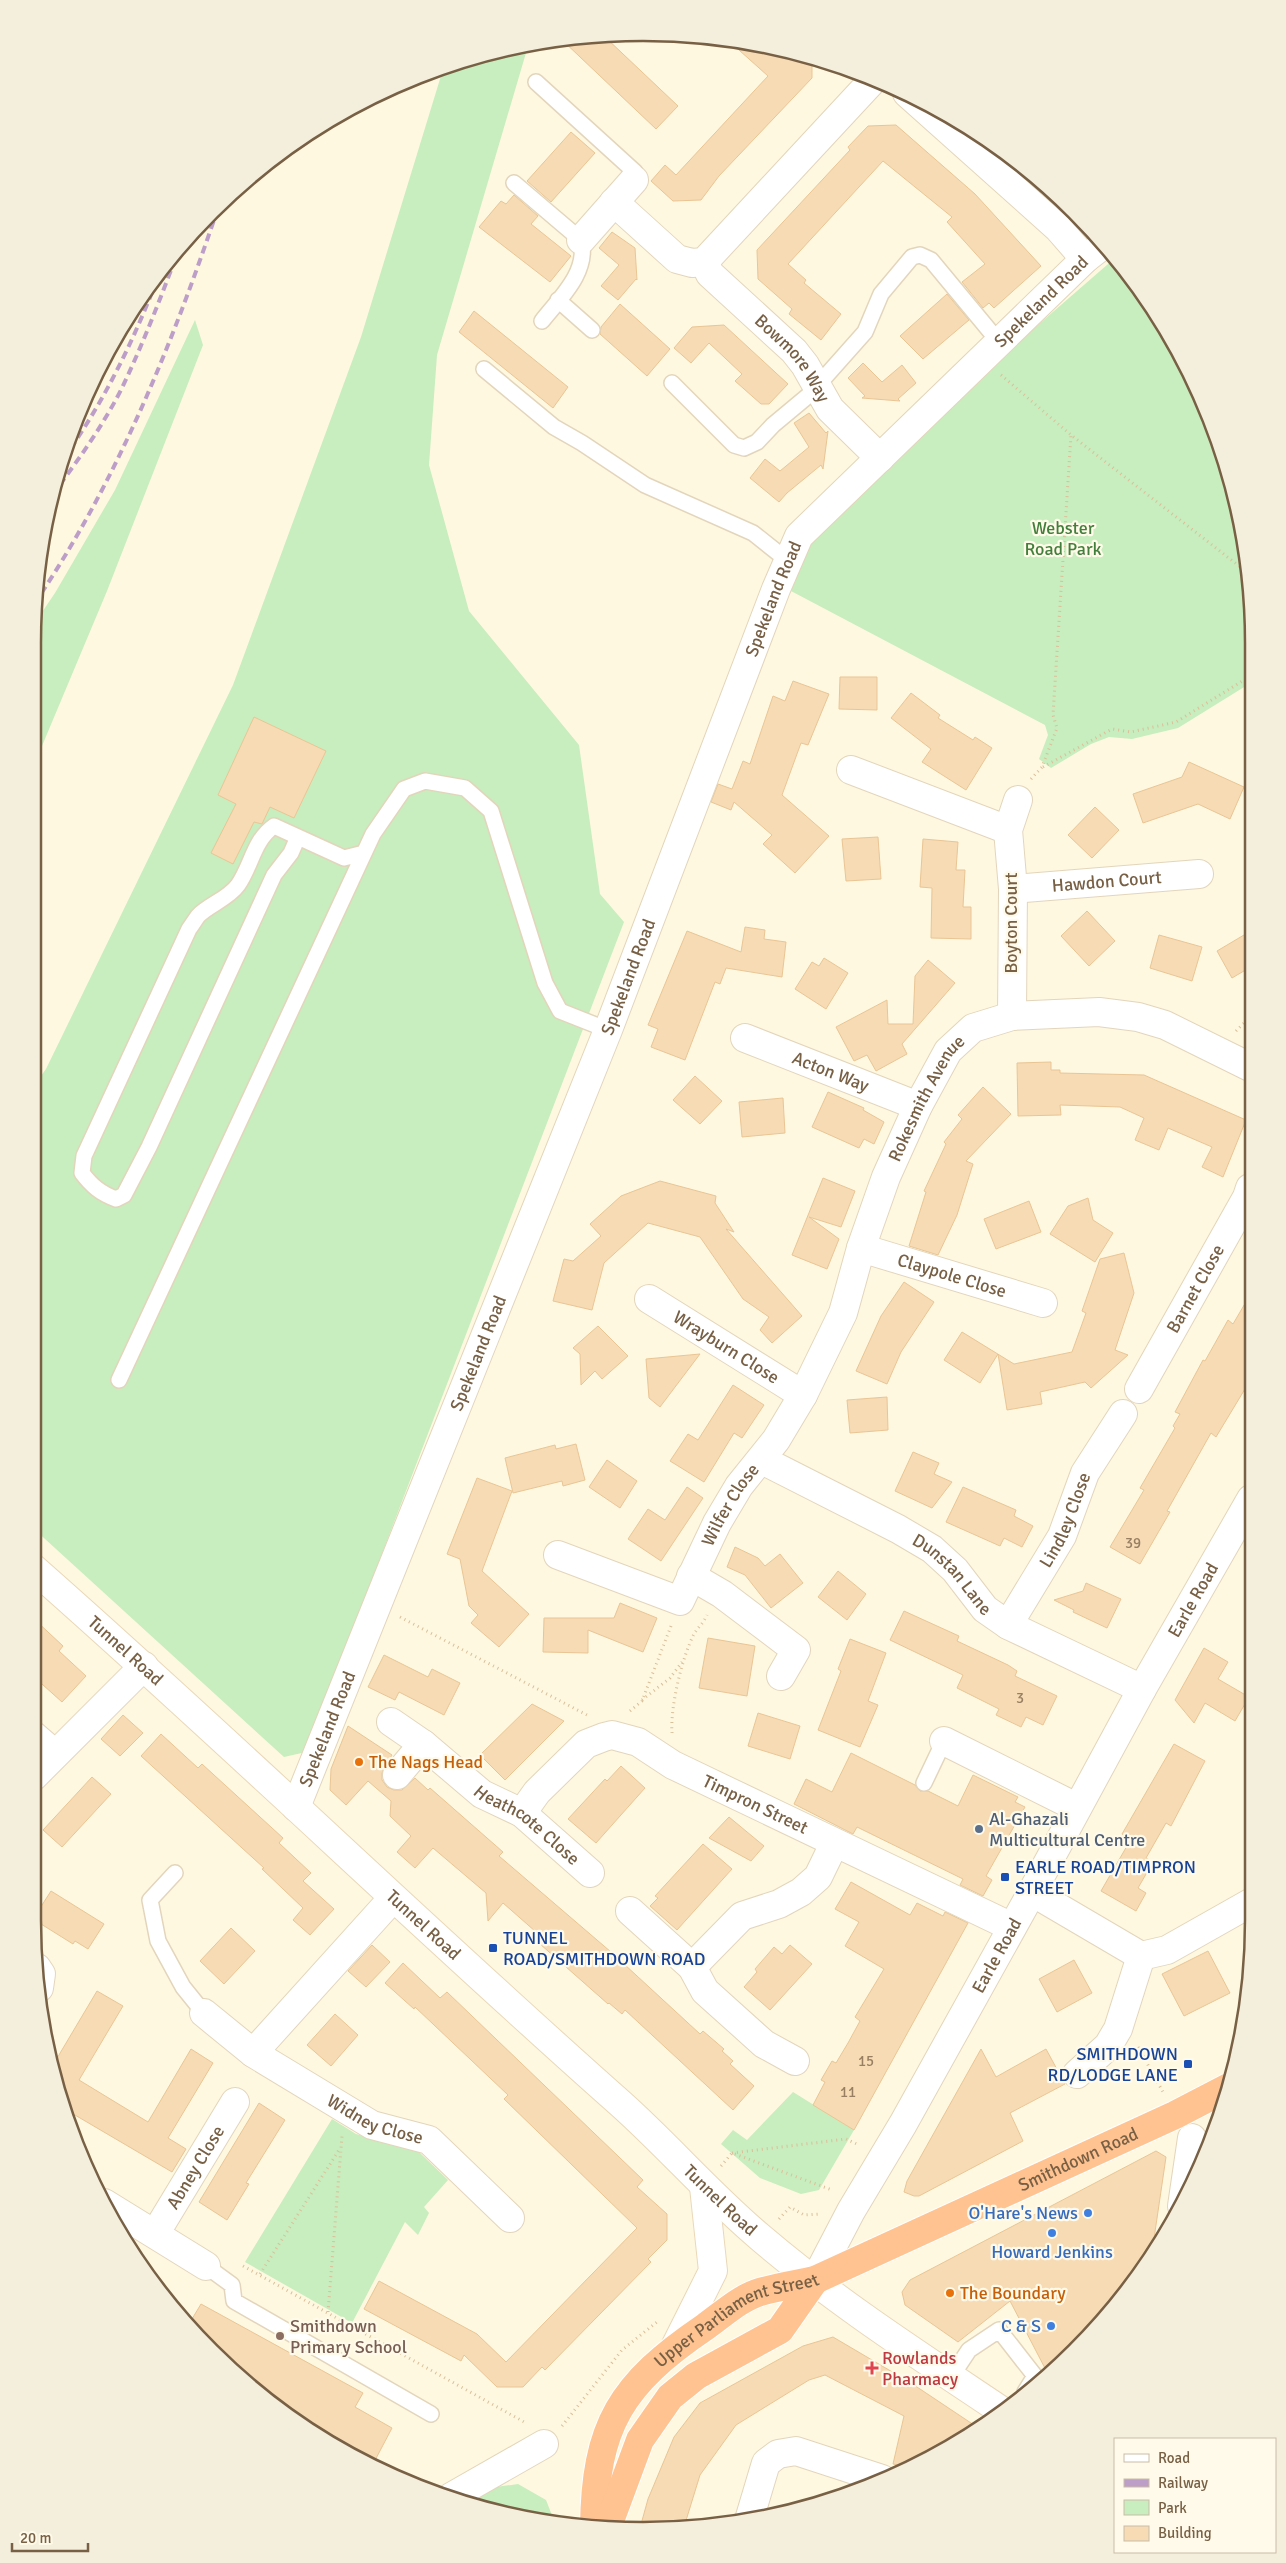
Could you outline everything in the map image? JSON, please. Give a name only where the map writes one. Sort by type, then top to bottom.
[{"type":"highway","name":"Smithdown Road","points":[[816,2280],[1175,2115],[1219,2092]]},
{"type":"highway","name":"Upper Parliament Street","points":[[594,2519],[595,2486],[601,2453],[616,2413],[637,2381],[675,2347],[752,2296],[816,2280]]},
{"type":"highway","name":"Upper Parliament Street","points":[[610,2520],[640,2440],[670,2398],[696,2376],[780,2330],[816,2280]]},
{"type":"street","points":[[614,202],[677,259],[692,264],[704,262],[868,85]]},
{"type":"street","points":[[932,116],[1058,228],[1094,252]]},
{"type":"street","points":[[581,240],[634,180]]},
{"type":"street","name":"Spekeland Road","points":[[296,1807],[608,1030],[787,560],[799,536],[1094,252]]},
{"type":"street","name":"Bowmore Way","points":[[704,262],[710,274],[794,351],[805,365],[830,409],[880,458]]},
{"type":"street","points":[[850,770],[1008,830]]},
{"type":"street","name":"Boyton Court","points":[[1012,1016],[1013,889],[1008,830],[1018,800]]},
{"type":"street","name":"Hawdon Court","points":[[1013,889],[1199,874]]},
{"type":"street","name":"Rokesmith Avenue","points":[[769,1450],[803,1395],[843,1313],[861,1248],[886,1177],[918,1106],[948,1051],[973,1028],[1012,1016],[1099,1012],[1138,1017],[1165,1026],[1245,1065]]},
{"type":"street","name":"Acton Way","points":[[745,1038],[918,1106]]},
{"type":"street","name":"Barnet Close","points":[[1139,1388],[1245,1201]]},
{"type":"street","name":"Claypole Close","points":[[861,1248],[1043,1303]]},
{"type":"street","name":"Wrayburn Close","points":[[649,1299],[803,1395]]},
{"type":"street","name":"Lindley Close","points":[[1008,1625],[1062,1536],[1085,1473],[1123,1414]]},
{"type":"street","name":"Wilfer Close","points":[[680,1601],[717,1523],[739,1486],[769,1450]]},
{"type":"street","name":"Dunstan Lane","points":[[769,1450],[932,1549],[955,1570],[985,1609],[1008,1625],[1142,1688]]},
{"type":"street","name":"Earle Road","points":[[816,2280],[851,2211],[903,2124],[1032,1892],[1076,1807],[1142,1688],[1245,1509]]},
{"type":"street","points":[[558,1555],[680,1601]]},
{"type":"street","name":"Tunnel Road","points":[[41,1575],[144,1666],[392,1898],[635,2117],[704,2187],[762,2239],[882,2332],[995,2407]]},
{"type":"street","points":[[691,1576],[718,1592],[796,1650],[781,1676]]},
{"type":"street","points":[[41,1769],[144,1666]]},
{"type":"street","name":"Heathcote Close","points":[[391,1722],[423,1744],[482,1794],[522,1813],[590,1873]]},
{"type":"street","points":[[522,1813],[537,1792],[586,1744],[608,1736]]},
{"type":"street","name":"Timpron Street","points":[[608,1736],[647,1746],[673,1765],[834,1844],[1012,1927]]},
{"type":"street","points":[[944,1741],[1076,1807]]},
{"type":"street","points":[[41,1742],[55,1754]]},
{"type":"street","points":[[397,1775],[423,1744]]},
{"type":"street","points":[[692,1967],[742,1916],[779,1904],[801,1892],[818,1877],[834,1844]]},
{"type":"street","points":[[1032,1892],[1142,1956],[1167,1950],[1245,1906]]},
{"type":"street","points":[[253,2053],[392,1898]]},
{"type":"street","points":[[630,1911],[692,1967],[705,1991],[764,2044],[795,2061]]},
{"type":"street","points":[[1077,2074],[1108,2046],[1118,2029],[1142,1956]]},
{"type":"street","name":"Widney Close","points":[[204,2013],[253,2053],[372,2125],[429,2140],[510,2218]]},
{"type":"street","name":"Abney Close","points":[[155,2234],[235,2102]]},
{"type":"street","points":[[1175,2115],[1198,2146],[1194,2162]]},
{"type":"street","points":[[675,2347],[713,2271],[704,2187]]},
{"type":"street","points":[[117,2212],[206,2266]]},
{"type":"street","points":[[459,2493],[544,2444]]},
{"type":"street","points":[[751,2512],[766,2462],[778,2454],[796,2451],[873,2476]]},
{"type":"lane","points":[[536,82],[635,172],[634,180]]},
{"type":"lane","points":[[514,183],[581,240],[584,251],[580,268],[571,285],[542,321]]},
{"type":"lane","points":[[672,383],[734,445],[744,448],[757,442],[817,386],[865,332],[881,294],[912,257],[920,255],[931,260],[991,350]]},
{"type":"lane","points":[[558,300],[592,330]]},
{"type":"lane","points":[[484,369],[554,427],[582,443],[645,485],[753,533],[787,560]]},
{"type":"lane","points":[[119,1380],[373,834],[404,789],[425,781],[465,788],[491,812],[545,983],[560,1011],[608,1030]]},
{"type":"lane","points":[[298,837],[291,853],[274,874],[149,1147],[124,1195],[116,1199],[93,1188],[82,1173],[84,1156],[189,929],[199,915],[217,904],[238,886],[265,832],[274,826],[344,858],[364,853]]},
{"type":"lane","points":[[924,1782],[944,1741]]},
{"type":"lane","points":[[175,1873],[150,1900],[158,1942],[183,1987],[204,2013]]},
{"type":"lane","points":[[206,2266],[232,2285],[234,2301],[431,2414]]},
{"type":"lane","points":[[951,2378],[969,2350],[999,2330],[1035,2376]]},
{"type":"path","points":[[991,350],[1071,435],[1240,567]]},
{"type":"path","points":[[1042,768],[1057,728],[1053,715],[1071,435]]},
{"type":"path","points":[[1018,800],[1032,778],[1042,768],[1112,729],[1131,732],[1176,722],[1245,679]]},
{"type":"path","points":[[673,1765],[678,1754],[672,1731],[673,1709],[683,1662],[695,1632],[702,1626],[718,1592]]},
{"type":"path","points":[[642,1701],[680,1601]]},
{"type":"path","points":[[377,1606],[600,1721],[608,1736]]},
{"type":"path","points":[[608,1736],[616,1723],[670,1678],[683,1662]]},
{"type":"path","points":[[1118,2029],[1139,2048],[1175,2115]]},
{"type":"path","points":[[328,2313],[344,2108]]},
{"type":"path","points":[[704,2187],[732,2153],[846,2139],[860,2146]]},
{"type":"path","points":[[260,2274],[341,2148]]},
{"type":"path","points":[[732,2153],[833,2190]]},
{"type":"path","points":[[762,2239],[790,2207],[804,2215],[826,2212]]},
{"type":"path","points":[[206,2266],[227,2258],[260,2274],[508,2411]]},
{"type":"path","points":[[565,2423],[622,2350],[661,2319]]},
{"type":"green space","points":[[526,53],[437,355],[429,465],[469,611],[579,745],[600,894],[624,922],[306,1752],[284,1757],[41,1535],[41,1076],[233,685],[361,337],[441,76],[487,62]]},
{"type":"green space","name":"Webster Road Park","points":[[1109,263],[1143,309],[1183,377],[1213,450],[1224,487],[1240,564],[1245,643],[1245,686],[1178,728],[1132,739],[1109,737],[1091,744],[1051,768],[1039,759],[1048,735],[1045,725],[791,591],[811,539],[1031,331]]},
{"type":"green space","points":[[195,320],[203,345],[107,591],[41,748],[43,611],[115,490]]},
{"type":"green space","points":[[793,2092],[854,2130],[819,2190],[801,2194],[760,2178],[721,2144],[733,2130],[747,2140]]},
{"type":"green space","points":[[332,2119],[356,2134],[418,2151],[448,2180],[424,2207],[429,2213],[418,2235],[405,2222],[352,2323],[245,2262]]},
{"type":"green space","points":[[518,2484],[546,2500],[552,2515],[473,2497],[489,2488]]},
{"type":"building","points":[[611,43],[678,106],[656,129],[568,46]]},
{"type":"building","points":[[738,49],[812,66],[812,78],[719,176],[701,200],[673,201],[651,181],[665,165],[676,175],[768,76]]},
{"type":"building","points":[[896,125],[975,194],[1041,266],[994,308],[989,303],[983,308],[962,282],[985,264],[947,222],[952,217],[883,161],[788,264],[806,280],[804,283],[841,314],[821,340],[789,314],[792,309],[758,279],[757,250],[850,150],[848,147],[868,126]]},
{"type":"building","points":[[571,132],[595,153],[551,202],[527,181]]},
{"type":"building","points":[[514,195],[538,216],[531,224],[571,256],[550,282],[479,227],[501,201],[506,204]]},
{"type":"building","points":[[612,232],[635,248],[637,280],[618,300],[601,286],[619,265],[599,248]]},
{"type":"building","points":[[947,294],[969,320],[923,359],[900,336]]},
{"type":"building","points":[[620,304],[670,349],[647,376],[600,334],[601,327]]},
{"type":"building","points":[[474,311],[568,387],[553,408],[459,332]]},
{"type":"building","points":[[724,325],[788,384],[769,404],[761,404],[735,381],[742,374],[709,343],[691,363],[674,348],[692,327]]},
{"type":"building","points":[[863,363],[882,382],[902,365],[916,383],[898,399],[900,401],[862,398],[865,396],[848,378]]},
{"type":"building","points":[[809,413],[826,433],[828,431],[823,469],[821,465],[779,502],[750,478],[765,459],[780,471],[809,447],[794,423]]},
{"type":"building","points":[[840,677],[877,677],[877,710],[839,709]]},
{"type":"building","points":[[793,681],[829,694],[808,745],[801,743],[782,795],[829,836],[795,873],[763,844],[772,835],[734,802],[731,810],[711,802],[718,784],[732,789],[743,761],[750,764],[773,696],[785,701]]},
{"type":"building","points":[[911,693],[940,715],[938,718],[973,740],[975,737],[992,748],[966,790],[922,762],[931,749],[891,718]]},
{"type":"building","points":[[254,717],[326,751],[294,818],[270,807],[262,824],[254,822],[233,864],[211,853],[236,804],[218,795]]},
{"type":"building","points":[[1189,762],[1244,787],[1230,819],[1198,804],[1143,823],[1133,794],[1182,777]]},
{"type":"building","points":[[1095,807],[1119,830],[1092,858],[1068,835]]},
{"type":"building","points":[[878,837],[881,879],[846,881],[842,839]]},
{"type":"building","points":[[923,839],[958,842],[956,870],[965,870],[963,907],[971,907],[971,939],[931,938],[932,888],[920,887]]},
{"type":"building","points":[[1087,911],[1115,941],[1089,966],[1061,936]]},
{"type":"building","points":[[745,927],[765,930],[764,939],[786,942],[782,977],[726,968],[720,984],[715,982],[685,1060],[651,1047],[658,1029],[648,1025],[687,931],[741,952]]},
{"type":"building","points":[[1245,934],[1245,970],[1232,978],[1217,951]]},
{"type":"building","points":[[1159,935],[1202,947],[1192,981],[1150,968]]},
{"type":"building","points":[[824,958],[848,973],[826,1009],[795,989],[812,962],[819,966]]},
{"type":"building","points":[[928,960],[955,983],[902,1044],[907,1054],[876,1071],[867,1055],[854,1061],[836,1027],[887,1000],[888,1024],[913,1024],[915,976]]},
{"type":"building","points":[[1051,1062],[1051,1070],[1060,1070],[1060,1073],[1144,1075],[1245,1120],[1245,1122],[1223,1177],[1202,1167],[1212,1147],[1168,1128],[1159,1150],[1135,1140],[1144,1118],[1120,1107],[1060,1105],[1061,1115],[1018,1116],[1017,1063]]},
{"type":"building","points":[[695,1076],[722,1101],[700,1124],[673,1100]]},
{"type":"building","points":[[983,1087],[1011,1114],[966,1161],[973,1164],[957,1215],[938,1255],[909,1246],[926,1192],[924,1191],[946,1144],[944,1142],[962,1119],[958,1115]]},
{"type":"building","points":[[828,1092],[864,1108],[863,1110],[884,1122],[874,1144],[864,1139],[859,1148],[812,1127]]},
{"type":"building","points":[[783,1098],[785,1133],[742,1137],[739,1102]]},
{"type":"building","points":[[823,1178],[855,1191],[841,1227],[809,1217],[839,1239],[827,1269],[792,1255]]},
{"type":"building","points":[[660,1181],[716,1196],[715,1203],[734,1232],[726,1229],[802,1316],[772,1343],[760,1330],[769,1317],[743,1299],[700,1237],[648,1223],[604,1263],[592,1310],[553,1301],[564,1259],[573,1261],[601,1236],[590,1224],[621,1196]]},
{"type":"building","points":[[1088,1198],[1093,1220],[1113,1233],[1095,1262],[1050,1234],[1068,1206]]},
{"type":"building","points":[[1029,1201],[1041,1232],[996,1249],[984,1219]]},
{"type":"building","points":[[1124,1253],[1134,1293],[1115,1350],[1128,1355],[1091,1388],[1085,1382],[1040,1392],[1042,1404],[1007,1410],[998,1354],[1014,1364],[1072,1352],[1086,1313],[1082,1311],[1100,1259]]},
{"type":"building","points":[[904,1282],[934,1302],[901,1352],[887,1384],[856,1371],[881,1316]]},
{"type":"building","points":[[1245,1304],[1245,1389],[1216,1437],[1211,1433],[1167,1511],[1170,1512],[1140,1564],[1110,1547],[1144,1490],[1140,1488],[1175,1428],[1173,1426],[1180,1414],[1175,1412],[1203,1360],[1205,1361],[1228,1320],[1233,1324]]},
{"type":"building","points":[[598,1326],[628,1356],[602,1379],[595,1371],[581,1385],[580,1354],[573,1348]]},
{"type":"building","points":[[962,1332],[998,1354],[980,1383],[944,1360]]},
{"type":"building","points":[[700,1354],[660,1407],[649,1398],[646,1359]]},
{"type":"building","points":[[733,1385],[764,1405],[742,1438],[734,1433],[704,1482],[670,1461],[688,1434],[698,1440]]},
{"type":"building","points":[[887,1397],[888,1430],[850,1433],[847,1400]]},
{"type":"building","points":[[576,1444],[585,1480],[563,1486],[562,1481],[513,1493],[505,1458],[555,1445],[556,1449]]},
{"type":"building","points":[[913,1452],[939,1463],[934,1474],[952,1482],[932,1508],[895,1491]]},
{"type":"building","points":[[607,1460],[637,1481],[620,1508],[589,1487]]},
{"type":"building","points":[[477,1478],[512,1491],[482,1571],[529,1614],[499,1647],[471,1623],[478,1615],[469,1606],[460,1559],[447,1554]]},
{"type":"building","points":[[687,1487],[703,1498],[661,1561],[628,1539],[648,1509],[665,1520]]},
{"type":"building","points":[[963,1487],[1016,1510],[1014,1516],[1033,1526],[1022,1547],[1004,1538],[1000,1546],[946,1522]]},
{"type":"building","points":[[735,1547],[758,1558],[765,1566],[780,1554],[803,1583],[771,1608],[745,1575],[727,1567]]},
{"type":"building","points":[[838,1571],[866,1594],[847,1620],[818,1597]]},
{"type":"building","points":[[1086,1583],[1121,1599],[1107,1628],[1073,1612],[1074,1610],[1054,1600],[1083,1591]]},
{"type":"building","points":[[620,1603],[657,1618],[643,1652],[588,1630],[588,1653],[543,1652],[544,1618],[614,1618]]},
{"type":"building","points":[[904,1611],[959,1636],[957,1641],[1008,1665],[1017,1671],[1015,1676],[1057,1696],[1043,1725],[1026,1717],[1021,1727],[996,1715],[999,1709],[957,1688],[963,1675],[890,1640]]},
{"type":"building","points":[[41,1625],[63,1646],[59,1651],[86,1676],[62,1702],[41,1683]]},
{"type":"building","points":[[708,1638],[755,1646],[747,1696],[699,1688]]},
{"type":"building","points":[[850,1639],[886,1653],[868,1701],[878,1705],[860,1747],[818,1730],[841,1671],[838,1669]]},
{"type":"building","points":[[1204,1648],[1228,1662],[1218,1679],[1245,1695],[1245,1704],[1235,1721],[1205,1703],[1194,1723],[1175,1700]]},
{"type":"building","points":[[384,1655],[428,1677],[432,1669],[460,1683],[444,1715],[399,1692],[395,1700],[368,1687]]},
{"type":"building","points":[[532,1704],[564,1721],[505,1780],[480,1755]]},
{"type":"building","points":[[758,1713],[800,1726],[790,1759],[748,1746]]},
{"type":"building","points":[[123,1715],[143,1733],[120,1756],[101,1739]]},
{"type":"building","points":[[348,1726],[392,1755],[382,1773],[382,1780],[387,1787],[394,1790],[402,1790],[415,1778],[428,1790],[430,1788],[503,1852],[499,1856],[611,1952],[700,2034],[703,2031],[724,2049],[722,2051],[733,2061],[730,2064],[754,2086],[733,2110],[625,2010],[622,2014],[608,2004],[540,1944],[544,1939],[503,1903],[488,1921],[486,1893],[433,1848],[415,1868],[397,1852],[411,1836],[390,1816],[391,1801],[368,1781],[346,1805],[330,1790],[331,1769]]},
{"type":"building","points":[[161,1734],[198,1768],[202,1764],[283,1838],[279,1843],[311,1873],[303,1881],[334,1909],[310,1935],[293,1920],[303,1908],[262,1869],[264,1868],[141,1756]]},
{"type":"building","points":[[1174,1744],[1205,1761],[1171,1826],[1166,1823],[1146,1858],[1153,1862],[1138,1888],[1146,1893],[1136,1911],[1101,1891],[1131,1839],[1122,1834]]},
{"type":"building","points":[[851,1753],[915,1785],[920,1791],[928,1791],[958,1806],[973,1775],[1018,1797],[1015,1802],[1025,1807],[986,1876],[992,1880],[983,1896],[960,1885],[963,1879],[857,1827],[853,1834],[794,1804],[806,1779],[832,1792]]},
{"type":"building","points":[[621,1766],[645,1788],[596,1843],[568,1819],[605,1779],[607,1781]]},
{"type":"building","points":[[92,1777],[111,1794],[62,1847],[43,1830]]},
{"type":"building","points":[[729,1817],[764,1846],[751,1861],[709,1838]]},
{"type":"building","points":[[703,1844],[732,1869],[677,1930],[650,1906],[658,1898],[655,1896]]},
{"type":"building","points":[[851,1882],[910,1915],[917,1903],[943,1916],[945,1912],[968,1923],[854,2130],[813,2105],[825,2082],[821,2080],[832,2061],[836,2063],[848,2043],[860,2021],[855,2017],[884,1969],[845,1946],[859,1922],[835,1909]]},
{"type":"building","points":[[51,1891],[104,1924],[88,1949],[75,1941],[73,1944],[41,1924],[41,1907]]},
{"type":"building","points":[[231,1928],[255,1951],[224,1984],[200,1961]]},
{"type":"building","points":[[372,1945],[390,1962],[366,1987],[348,1971]]},
{"type":"building","points":[[790,1945],[812,1964],[770,2010],[744,1987],[757,1972],[755,1969],[774,1947],[782,1954]]},
{"type":"building","points":[[1208,1951],[1230,1993],[1184,2016],[1162,1974]]},
{"type":"building","points":[[1074,1960],[1092,1993],[1057,2012],[1039,1979]]},
{"type":"building","points":[[403,1963],[440,1998],[447,1992],[643,2180],[637,2187],[667,2214],[667,2240],[648,2259],[651,2262],[545,2370],[542,2367],[523,2387],[497,2387],[464,2355],[461,2361],[364,2309],[379,2281],[477,2334],[506,2362],[637,2228],[504,2099],[508,2095],[415,2007],[414,2009],[385,1983]]},
{"type":"building","points":[[97,1991],[123,2006],[79,2080],[148,2122],[191,2049],[213,2063],[168,2138],[186,2149],[172,2172],[73,2114],[58,2057]]},
{"type":"building","points":[[335,2014],[358,2035],[331,2066],[307,2045]]},
{"type":"building","points":[[981,2049],[996,2077],[1046,2049],[1065,2084],[1010,2113],[1023,2141],[919,2196],[904,2192],[907,2181]]},
{"type":"building","points":[[259,2103],[285,2120],[246,2183],[249,2184],[227,2220],[199,2202]]},
{"type":"building","points":[[1156,2151],[1166,2157],[1154,2236],[1120,2286],[1095,2317],[1069,2346],[1045,2368],[1010,2301],[958,2342],[905,2305],[902,2292],[910,2280]]},
{"type":"building","points":[[201,2304],[363,2393],[355,2407],[392,2428],[376,2459],[342,2441],[277,2397],[217,2346],[192,2318]]},
{"type":"building","points":[[833,2337],[911,2383],[972,2423],[909,2460],[898,2465],[893,2464],[904,2416],[825,2375],[809,2380],[736,2425],[700,2475],[686,2520],[642,2522],[648,2499],[674,2437],[700,2403],[803,2346]]},
{"type":"railway","points":[[44,588],[91,511],[116,462],[161,362],[213,221]]},
{"type":"railway","points":[[65,479],[89,444],[121,390],[171,271]]},
{"type":"railway","points":[[78,437],[106,391],[148,303]]},
{"type":"place","name":"The Nags Head","points":[[359,1762]]},
{"type":"place","name":"Al-Ghazali Multicultural Centre","points":[[979,1829]]},
{"type":"place","name":"EARLE ROAD/TIMPRON STREET","points":[[1005,1877]]},
{"type":"place","name":"TUNNEL ROAD/SMITHDOWN ROAD","points":[[493,1948]]},
{"type":"place","name":"SMITHDOWN RD/LODGE LANE","points":[[1188,2064]]},
{"type":"place","name":"O'Hare's News","points":[[1088,2213]]},
{"type":"place","name":"Howard Jenkins","points":[[1052,2233]]},
{"type":"place","name":"The Boundary","points":[[950,2293]]},
{"type":"place","name":"C & S","points":[[1051,2326]]},
{"type":"place","name":"Smithdown Primary School","points":[[280,2336]]},
{"type":"place","name":"Rowlands Pharmacy","points":[[872,2368]]}]
